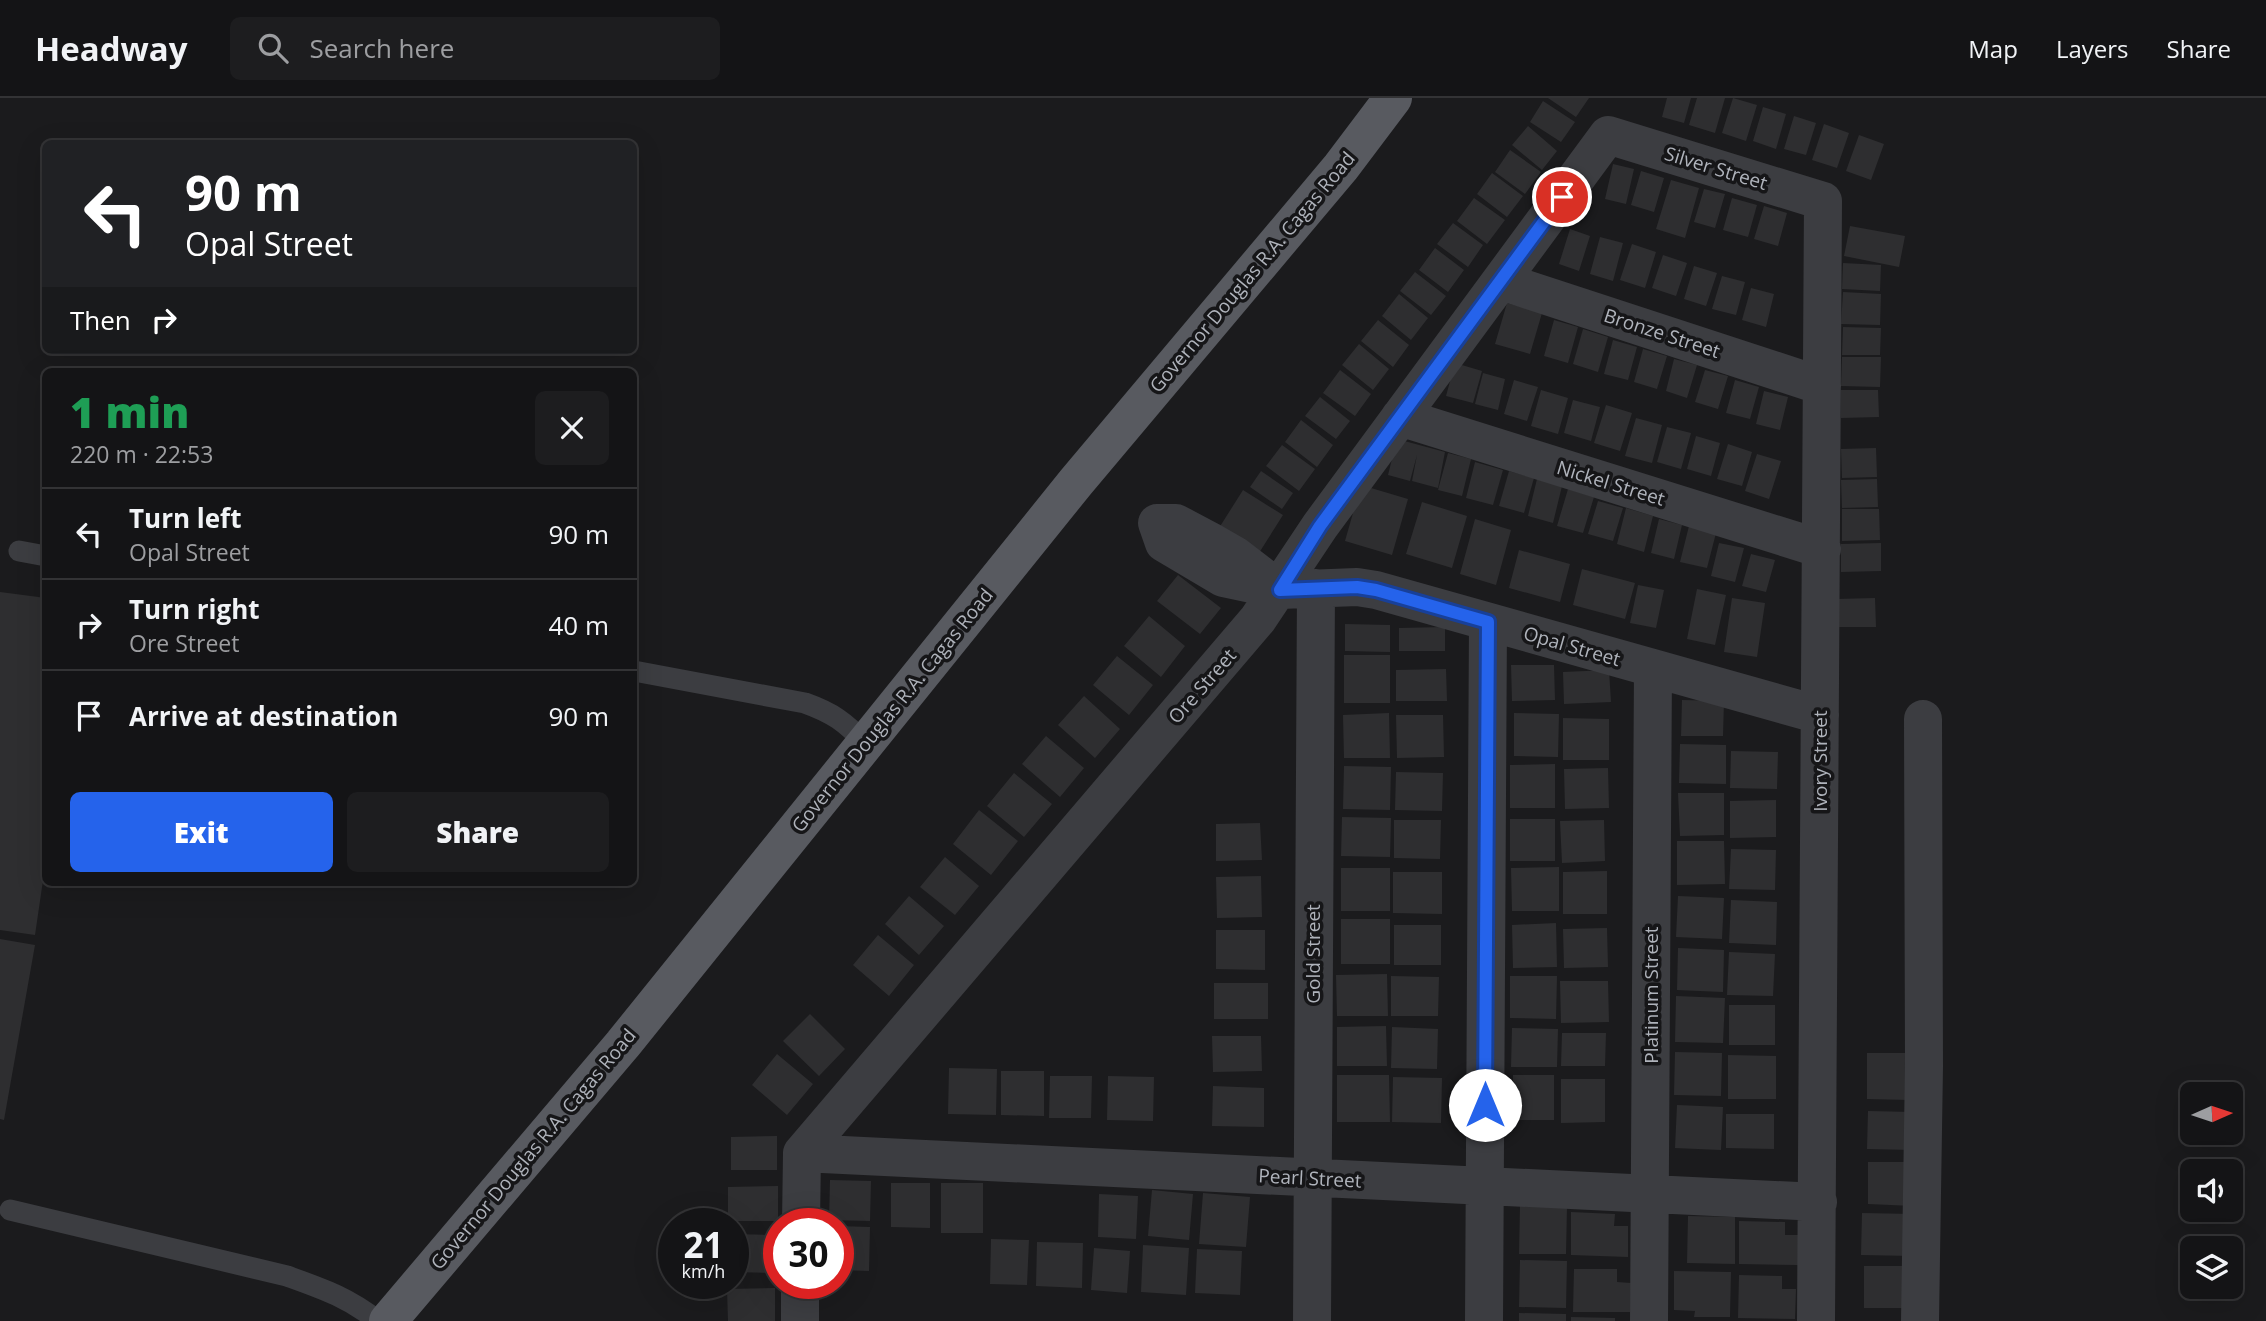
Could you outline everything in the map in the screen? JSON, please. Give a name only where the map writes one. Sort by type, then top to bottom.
[{"type":"main road","name":"Governor Douglas R.A. Cagas Road","points":[[388,1321],[623,1044],[1076,482],[1341,167],[1394,98]]},
{"type":"street","name":"Silver Street","points":[[1608,135],[1823,201]]},
{"type":"street","name":"Ore Street","points":[[802,1153],[1239,643],[1298,589],[1320,526],[1608,135]]},
{"type":"street","name":"Ivory Street","points":[[1816,1321],[1823,201]]},
{"type":"street","name":"Bronze Street","points":[[1501,281],[1822,386]]},
{"type":"street","name":"Nickel Street","points":[[1400,417],[1822,549]]},
{"type":"street","name":"Opal Street","points":[[1298,589],[1357,587],[1376,590],[1821,715]]},
{"type":"street","name":"Gold Street","points":[[1298,589],[1312,1178],[1312,1321]]},
{"type":"street","points":[[1484,1321],[1488,622]]},
{"type":"street","name":"Platinum Street","points":[[1649,1321],[1653,668]]},
{"type":"street","points":[[1920,1321],[1924,1066],[1923,719]]},
{"type":"street","points":[[801,1208],[802,1153]]},
{"type":"street","name":"Pearl Street","points":[[802,1153],[1818,1202]]},
{"type":"street","points":[[800,1299],[800,1321]]},
{"type":"lane","points":[[19,551],[42,555]]},
{"type":"lane","points":[[637,672],[806,703],[832,713],[865,743]]},
{"type":"lane","points":[[10,1210],[287,1276],[331,1291],[354,1303],[378,1321]]},
{"type":"building","points":[[1548,98],[1589,98],[1576,117]]},
{"type":"building","points":[[1667,98],[1691,98],[1684,123],[1662,117]]},
{"type":"building","points":[[1697,98],[1725,98],[1715,133],[1689,125]]},
{"type":"building","points":[[1733,98],[1757,105],[1746,141],[1722,133]]},
{"type":"building","points":[[1543,101],[1575,122],[1561,142],[1530,122]]},
{"type":"building","points":[[1763,107],[1786,114],[1776,149],[1753,141]]},
{"type":"building","points":[[1794,116],[1816,123],[1806,155],[1784,149]]},
{"type":"building","points":[[1824,124],[1849,133],[1837,168],[1812,160]]},
{"type":"building","points":[[1528,126],[1557,151],[1542,170],[1512,145]]},
{"type":"building","points":[[1859,135],[1884,144],[1871,180],[1846,171]]},
{"type":"building","points":[[1510,150],[1541,172],[1525,194],[1495,172]]},
{"type":"building","points":[[1613,164],[1634,169],[1626,204],[1605,199]]},
{"type":"building","points":[[1641,171],[1664,178],[1654,212],[1631,205]]},
{"type":"building","points":[[1492,173],[1523,196],[1507,217],[1477,194]]},
{"type":"building","points":[[1671,180],[1699,188],[1685,238],[1656,229]]},
{"type":"building","points":[[1704,189],[1725,194],[1715,228],[1694,222]]},
{"type":"building","points":[[1474,198],[1505,220],[1487,244],[1457,221]]},
{"type":"building","points":[[1732,198],[1757,205],[1748,237],[1723,230]]},
{"type":"building","points":[[1764,206],[1787,213],[1778,246],[1754,239]]},
{"type":"building","points":[[1453,223],[1483,245],[1468,267],[1437,244]]},
{"type":"building","points":[[1850,226],[1905,236],[1899,267],[1844,256]]},
{"type":"building","points":[[1570,229],[1590,236],[1579,271],[1559,264]]},
{"type":"building","points":[[1600,237],[1623,243],[1613,281],[1590,274]]},
{"type":"building","points":[[1632,244],[1656,252],[1645,288],[1620,280]]},
{"type":"building","points":[[1435,248],[1464,270],[1448,292],[1419,270]]},
{"type":"building","points":[[1663,255],[1687,263],[1676,296],[1652,288]]},
{"type":"building","points":[[1843,263],[1881,265],[1880,291],[1842,289]]},
{"type":"building","points":[[1694,266],[1717,273],[1706,306],[1684,299]]},
{"type":"building","points":[[1415,272],[1446,296],[1431,315],[1400,291]]},
{"type":"building","points":[[1722,276],[1745,282],[1736,315],[1712,309]]},
{"type":"building","points":[[1751,288],[1774,294],[1766,327],[1742,320]]},
{"type":"building","points":[[1843,292],[1881,294],[1880,325],[1841,324]]},
{"type":"building","points":[[1399,294],[1428,318],[1411,340],[1382,316]]},
{"type":"building","points":[[1507,303],[1542,313],[1530,354],[1495,344]]},
{"type":"building","points":[[1378,320],[1409,345],[1393,367],[1361,341]]},
{"type":"building","points":[[1554,320],[1578,327],[1568,363],[1544,356]]},
{"type":"building","points":[[1843,327],[1881,328],[1880,355],[1842,355]]},
{"type":"building","points":[[1583,329],[1608,337],[1598,372],[1573,364]]},
{"type":"building","points":[[1613,340],[1637,347],[1628,380],[1604,374]]},
{"type":"building","points":[[1359,344],[1389,369],[1373,390],[1342,365]]},
{"type":"building","points":[[1643,349],[1667,356],[1657,389],[1634,382]]},
{"type":"building","points":[[1842,357],[1881,357],[1880,387],[1841,386]]},
{"type":"building","points":[[1674,359],[1697,365],[1687,398],[1666,391]]},
{"type":"building","points":[[1455,363],[1482,371],[1473,403],[1446,396]]},
{"type":"building","points":[[1340,370],[1371,394],[1355,416],[1323,393]]},
{"type":"building","points":[[1705,370],[1728,376],[1718,409],[1695,402]]},
{"type":"building","points":[[1483,373],[1505,379],[1498,410],[1475,404]]},
{"type":"building","points":[[1514,380],[1538,387],[1527,421],[1504,414]]},
{"type":"building","points":[[1735,380],[1759,387],[1750,419],[1726,413]]},
{"type":"building","points":[[1541,390],[1568,398],[1558,434],[1531,426]]},
{"type":"building","points":[[1841,390],[1878,390],[1879,417],[1841,418]]},
{"type":"building","points":[[1764,391],[1788,397],[1780,430],[1756,424]]},
{"type":"building","points":[[1320,397],[1350,421],[1336,439],[1305,416]]},
{"type":"building","points":[[1573,400],[1600,407],[1591,441],[1564,433]]},
{"type":"building","points":[[1606,405],[1632,413],[1620,451],[1594,443]]},
{"type":"building","points":[[1636,418],[1662,425],[1652,463],[1625,456]]},
{"type":"building","points":[[1301,420],[1333,445],[1317,467],[1285,442]]},
{"type":"building","points":[[1667,427],[1691,433],[1681,469],[1657,462]]},
{"type":"building","points":[[1696,436],[1720,443],[1711,476],[1687,469]]},
{"type":"building","points":[[1397,439],[1445,452],[1438,488],[1412,481],[1417,455],[1410,481],[1388,475]]},
{"type":"building","points":[[1728,444],[1752,452],[1742,486],[1717,479]]},
{"type":"building","points":[[1282,445],[1315,469],[1299,491],[1266,466]]},
{"type":"building","points":[[1876,448],[1877,477],[1842,478],[1841,449]]},
{"type":"building","points":[[1448,453],[1471,459],[1462,496],[1438,490]]},
{"type":"building","points":[[1757,454],[1781,461],[1769,499],[1745,491]]},
{"type":"building","points":[[1475,462],[1503,470],[1493,505],[1466,498]]},
{"type":"building","points":[[1261,471],[1293,493],[1282,509],[1250,487]]},
{"type":"building","points":[[1509,471],[1534,478],[1524,513],[1499,506]]},
{"type":"building","points":[[1537,479],[1562,486],[1553,523],[1528,516]]},
{"type":"building","points":[[1877,479],[1878,507],[1842,508],[1841,480]]},
{"type":"building","points":[[1361,485],[1408,499],[1392,555],[1345,541]]},
{"type":"building","points":[[1568,489],[1594,497],[1583,533],[1557,526]]},
{"type":"building","points":[[1243,490],[1283,515],[1259,553],[1219,528]]},
{"type":"building","points":[[1598,501],[1623,508],[1613,541],[1588,534]]},
{"type":"building","points":[[1422,502],[1467,516],[1452,568],[1406,554]]},
{"type":"building","points":[[1626,508],[1653,516],[1644,552],[1617,544]]},
{"type":"building","points":[[1842,509],[1879,509],[1880,540],[1842,541]]},
{"type":"building","points":[[1475,519],[1511,530],[1496,585],[1460,574]]},
{"type":"building","points":[[1659,519],[1682,525],[1674,559],[1651,553]]},
{"type":"building","points":[[1689,526],[1716,533],[1707,568],[1680,562]]},
{"type":"building","points":[[1719,543],[1744,548],[1735,582],[1711,576]]},
{"type":"building","points":[[1881,543],[1881,571],[1841,572],[1841,544]]},
{"type":"building","points":[[1519,550],[1570,564],[1560,602],[1509,588]]},
{"type":"building","points":[[1751,554],[1775,560],[1766,592],[1742,586]]},
{"type":"building","points":[[1582,569],[1635,583],[1625,619],[1573,605]]},
{"type":"building","points":[[1178,575],[1221,608],[1200,634],[1157,601]]},
{"type":"building","points":[[1638,585],[1664,590],[1656,628],[1630,623]]},
{"type":"building","points":[[1697,589],[1726,595],[1715,645],[1687,639]]},
{"type":"building","points":[[0,592],[42,597],[42,886],[35,935],[0,930]]},
{"type":"building","points":[[1732,598],[1765,603],[1757,657],[1724,652]]},
{"type":"building","points":[[1875,598],[1876,627],[1837,627],[1836,599]]},
{"type":"building","points":[[1149,616],[1185,646],[1161,677],[1124,646]]},
{"type":"building","points":[[1345,624],[1390,625],[1390,652],[1345,651]]},
{"type":"building","points":[[1445,627],[1445,651],[1399,651],[1399,628]]},
{"type":"building","points":[[1344,655],[1390,655],[1390,703],[1344,703]]},
{"type":"building","points":[[1117,656],[1153,685],[1129,715],[1093,685]]},
{"type":"building","points":[[1511,665],[1554,665],[1555,700],[1512,701]]},
{"type":"building","points":[[1446,669],[1447,701],[1396,701],[1396,670]]},
{"type":"building","points":[[1609,670],[1611,702],[1564,704],[1563,672]]},
{"type":"building","points":[[1084,696],[1120,729],[1095,758],[1058,725]]},
{"type":"building","points":[[1682,700],[1724,701],[1723,736],[1681,736]]},
{"type":"building","points":[[1389,713],[1390,758],[1344,758],[1343,715]]},
{"type":"building","points":[[1514,713],[1559,714],[1558,757],[1514,756]]},
{"type":"building","points":[[1396,715],[1443,715],[1444,757],[1397,758]]},
{"type":"building","points":[[1563,718],[1609,719],[1609,760],[1563,760]]},
{"type":"building","points":[[1046,736],[1084,768],[1060,797],[1022,764]]},
{"type":"building","points":[[1680,744],[1726,745],[1726,784],[1679,783]]},
{"type":"building","points":[[1731,751],[1778,752],[1777,789],[1730,788]]},
{"type":"building","points":[[1555,764],[1555,808],[1510,808],[1510,765]]},
{"type":"building","points":[[1344,766],[1391,767],[1390,810],[1343,809]]},
{"type":"building","points":[[1608,768],[1609,808],[1565,809],[1564,769]]},
{"type":"building","points":[[1396,772],[1443,773],[1442,811],[1395,810]]},
{"type":"building","points":[[1014,773],[1052,804],[1024,837],[987,806]]},
{"type":"building","points":[[1678,793],[1724,793],[1724,835],[1680,836]]},
{"type":"building","points":[[1776,800],[1776,837],[1730,838],[1730,801]]},
{"type":"building","points":[[979,810],[1018,841],[991,875],[953,844]]},
{"type":"building","points":[[1342,817],[1391,818],[1390,857],[1341,856]]},
{"type":"building","points":[[1510,819],[1555,819],[1555,861],[1510,861]]},
{"type":"building","points":[[1394,820],[1441,820],[1440,859],[1394,858]]},
{"type":"building","points":[[1604,820],[1605,861],[1562,863],[1560,821]]},
{"type":"building","points":[[1260,823],[1262,860],[1216,861],[1216,824]]},
{"type":"building","points":[[1677,841],[1724,841],[1725,884],[1677,885]]},
{"type":"building","points":[[1731,849],[1776,850],[1775,890],[1729,889]]},
{"type":"building","points":[[945,857],[979,886],[955,915],[920,887]]},
{"type":"building","points":[[1559,867],[1559,911],[1512,911],[1511,868]]},
{"type":"building","points":[[1341,868],[1390,868],[1390,911],[1341,911]]},
{"type":"building","points":[[1607,871],[1607,914],[1563,914],[1563,872]]},
{"type":"building","points":[[1393,872],[1442,872],[1442,914],[1393,913]]},
{"type":"building","points":[[1261,876],[1262,917],[1217,918],[1216,877]]},
{"type":"building","points":[[909,896],[944,926],[919,955],[885,924]]},
{"type":"building","points":[[1678,896],[1724,898],[1722,939],[1676,937]]},
{"type":"building","points":[[1731,900],[1777,902],[1776,945],[1729,943]]},
{"type":"building","points":[[1341,919],[1390,919],[1390,964],[1341,964]]},
{"type":"building","points":[[1556,923],[1557,967],[1513,968],[1512,925]]},
{"type":"building","points":[[1394,925],[1441,925],[1441,965],[1394,965]]},
{"type":"building","points":[[1607,928],[1608,967],[1564,968],[1563,929]]},
{"type":"building","points":[[1216,930],[1265,930],[1265,970],[1216,969]]},
{"type":"building","points":[[878,935],[914,965],[889,996],[853,965]]},
{"type":"building","points":[[0,939],[35,945],[4,1120],[0,1119]]},
{"type":"building","points":[[1678,948],[1724,950],[1723,992],[1677,990]]},
{"type":"building","points":[[1729,952],[1775,954],[1773,996],[1727,995]]},
{"type":"building","points":[[1387,974],[1388,1016],[1337,1016],[1336,975]]},
{"type":"building","points":[[1391,976],[1439,977],[1438,1016],[1391,1016]]},
{"type":"building","points":[[1510,976],[1557,976],[1556,1019],[1510,1018]]},
{"type":"building","points":[[1560,981],[1608,981],[1609,1022],[1561,1023]]},
{"type":"building","points":[[1214,983],[1268,983],[1268,1019],[1214,1019]]},
{"type":"building","points":[[1676,996],[1725,998],[1723,1043],[1675,1042]]},
{"type":"building","points":[[1729,1005],[1775,1005],[1775,1045],[1729,1045]]},
{"type":"building","points":[[810,1014],[845,1049],[819,1076],[783,1041]]},
{"type":"building","points":[[1386,1026],[1387,1066],[1337,1066],[1337,1027]]},
{"type":"building","points":[[1392,1027],[1438,1029],[1437,1069],[1391,1068]]},
{"type":"building","points":[[1512,1028],[1558,1029],[1557,1067],[1511,1067]]},
{"type":"building","points":[[1562,1033],[1606,1033],[1605,1066],[1561,1066]]},
{"type":"building","points":[[1212,1036],[1261,1036],[1262,1071],[1213,1072]]},
{"type":"building","points":[[1675,1052],[1722,1053],[1721,1096],[1674,1095]]},
{"type":"building","points":[[1867,1053],[1911,1053],[1910,1100],[1867,1099]]},
{"type":"building","points":[[777,1054],[813,1084],[787,1115],[752,1085]]},
{"type":"building","points":[[1728,1055],[1776,1056],[1776,1099],[1728,1099]]},
{"type":"building","points":[[949,1068],[997,1069],[996,1115],[948,1114]]},
{"type":"building","points":[[1001,1071],[1044,1071],[1044,1116],[1001,1115]]},
{"type":"building","points":[[1337,1075],[1389,1075],[1390,1122],[1337,1122]]},
{"type":"building","points":[[1513,1075],[1554,1075],[1554,1120],[1513,1120]]},
{"type":"building","points":[[1050,1076],[1092,1076],[1091,1118],[1049,1118]]},
{"type":"building","points":[[1108,1076],[1154,1077],[1153,1121],[1107,1120]]},
{"type":"building","points":[[1393,1077],[1442,1078],[1441,1123],[1392,1122]]},
{"type":"building","points":[[1561,1079],[1605,1079],[1605,1122],[1561,1123]]},
{"type":"building","points":[[1213,1086],[1264,1088],[1264,1127],[1212,1126]]},
{"type":"building","points":[[1677,1105],[1723,1107],[1721,1150],[1675,1148]]},
{"type":"building","points":[[1868,1111],[1913,1112],[1913,1150],[1867,1149]]},
{"type":"building","points":[[1726,1114],[1774,1114],[1774,1149],[1726,1148]]},
{"type":"building","points":[[777,1136],[777,1170],[731,1170],[731,1137]]},
{"type":"building","points":[[1868,1162],[1914,1162],[1913,1206],[1868,1204]]},
{"type":"building","points":[[830,1180],[871,1181],[870,1221],[854,1221],[854,1208],[829,1208]]},
{"type":"building","points":[[891,1183],[930,1183],[930,1228],[891,1227]]},
{"type":"building","points":[[941,1183],[983,1183],[983,1233],[941,1233]]},
{"type":"building","points":[[778,1186],[778,1208],[763,1208],[763,1221],[749,1221],[749,1208],[728,1208],[728,1187]]},
{"type":"building","points":[[1152,1190],[1193,1194],[1189,1240],[1148,1236]]},
{"type":"building","points":[[1203,1193],[1250,1197],[1246,1247],[1199,1244]]},
{"type":"building","points":[[1099,1194],[1138,1196],[1136,1239],[1098,1237]]},
{"type":"building","points":[[1520,1206],[1567,1207],[1566,1254],[1519,1254]]},
{"type":"building","points":[[1571,1212],[1615,1214],[1614,1226],[1628,1226],[1628,1257],[1571,1255]]},
{"type":"building","points":[[1862,1213],[1913,1214],[1912,1256],[1861,1255]]},
{"type":"building","points":[[1688,1216],[1735,1217],[1735,1264],[1687,1263]]},
{"type":"building","points":[[1739,1221],[1785,1222],[1785,1235],[1798,1235],[1798,1265],[1739,1264]]},
{"type":"building","points":[[854,1226],[870,1227],[869,1271],[854,1271]]},
{"type":"building","points":[[749,1234],[763,1235],[763,1273],[749,1272]]},
{"type":"building","points":[[991,1239],[1029,1240],[1027,1285],[990,1284]]},
{"type":"building","points":[[1037,1242],[1083,1243],[1082,1288],[1036,1286]]},
{"type":"building","points":[[1143,1245],[1189,1248],[1186,1295],[1141,1292]]},
{"type":"building","points":[[1094,1248],[1130,1251],[1127,1293],[1091,1290]]},
{"type":"building","points":[[1197,1249],[1242,1251],[1240,1295],[1195,1293]]},
{"type":"building","points":[[1520,1260],[1567,1261],[1566,1308],[1519,1307]]},
{"type":"building","points":[[1864,1266],[1916,1266],[1915,1308],[1864,1308]]},
{"type":"building","points":[[1574,1269],[1617,1269],[1617,1282],[1631,1283],[1630,1312],[1573,1312]]},
{"type":"building","points":[[1674,1271],[1731,1272],[1730,1317],[1694,1317],[1695,1311],[1674,1310]]},
{"type":"building","points":[[1739,1275],[1782,1276],[1782,1289],[1796,1289],[1795,1319],[1738,1318]]},
{"type":"building","points":[[763,1288],[763,1299],[775,1299],[775,1321],[728,1321],[727,1299],[749,1299],[749,1289]]},
{"type":"building","points":[[1519,1313],[1566,1314],[1566,1321],[1519,1321]]},
{"type":"building","points":[[1571,1317],[1615,1318],[1615,1321],[1571,1321]]},
{"type":"route","points":[[1485,1105],[1488,622],[1357,587],[1280,590],[1320,526],[1562,197]]}]
